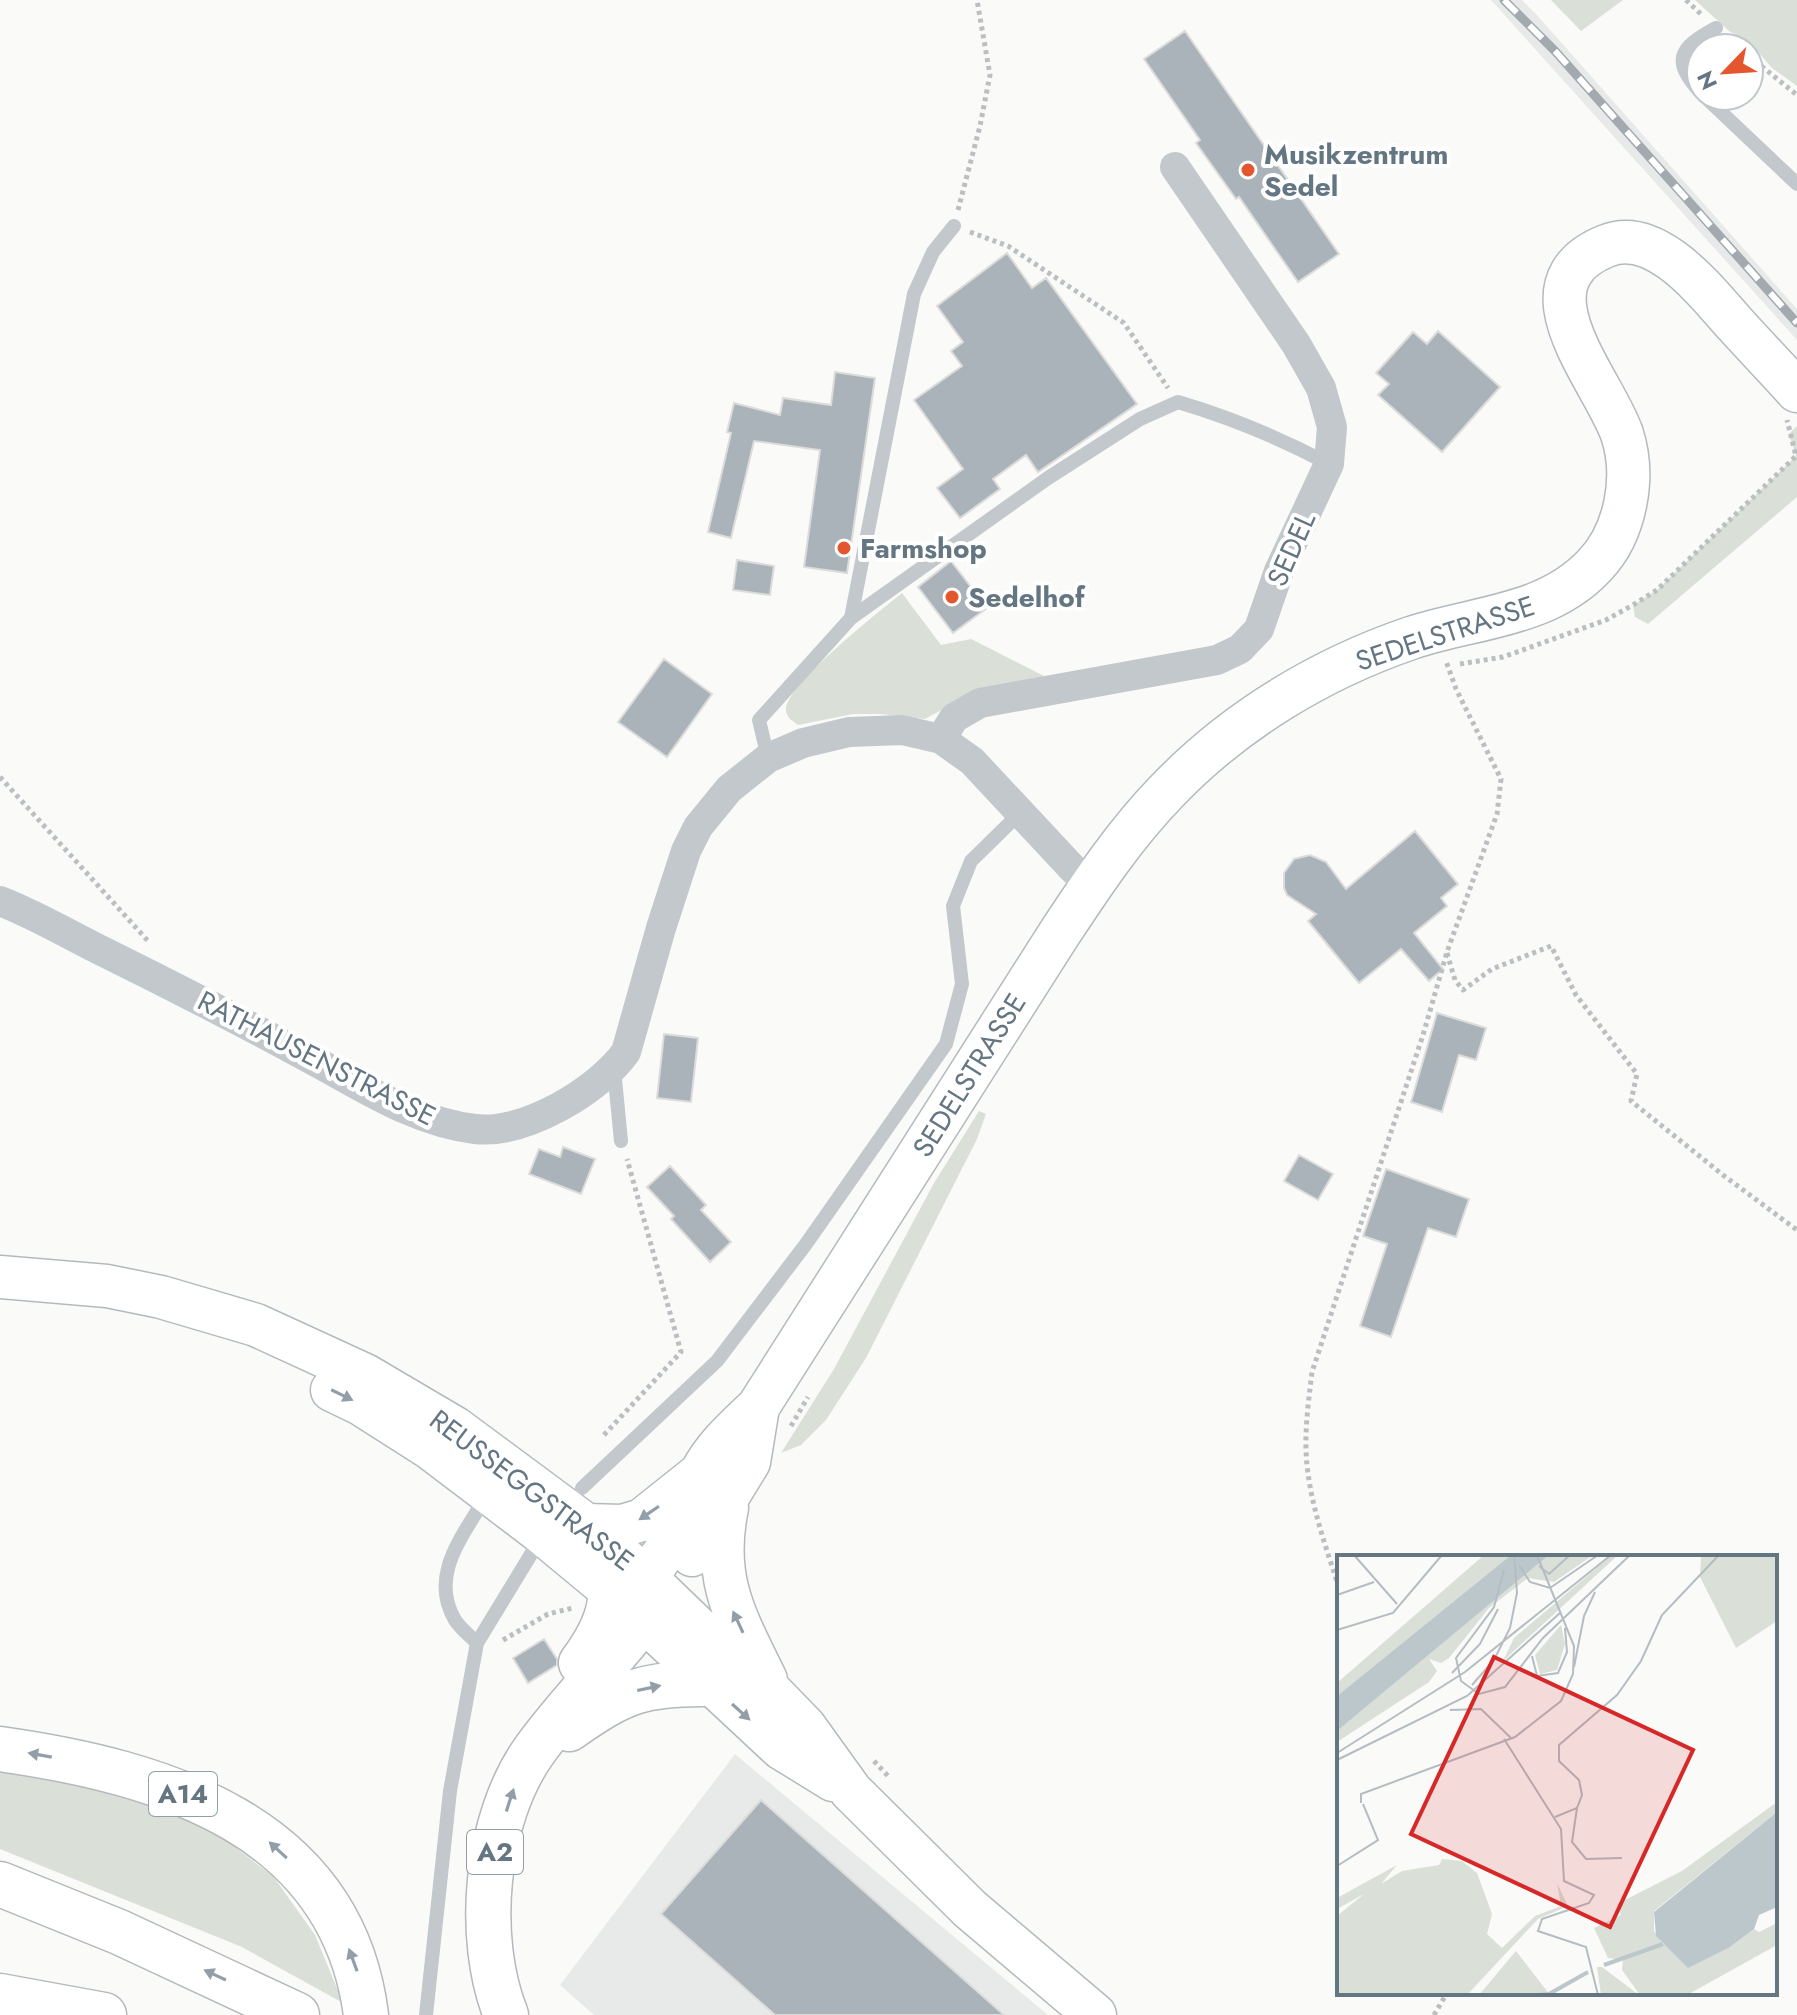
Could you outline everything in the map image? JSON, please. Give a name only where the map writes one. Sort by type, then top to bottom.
[{"type":"highway","points":[[592,1519],[641,1596]]},
{"type":"highway","name":"A2","points":[[506,2015],[492,1959],[489,1884],[515,1783],[641,1596]]},
{"type":"highway","name":"A2","points":[[533,1753],[618,1697],[667,1684],[710,1684]]},
{"type":"highway","name":"A14","points":[[0,1749],[129,1774],[206,1803],[266,1838],[311,1884],[335,1921],[355,1962],[366,2015]]},
{"type":"highway","points":[[0,1884],[119,1932],[291,2012]]},
{"type":"highway","points":[[0,1996],[104,2015]]},
{"type":"main road","name":"SEDELSTRASSE","points":[[641,1596],[681,1572],[715,1483],[749,1462],[1091,885],[1168,790],[1223,741],[1283,698],[1345,664],[1391,645],[1546,601],[1569,589],[1597,564],[1616,533],[1623,513],[1628,472],[1616,420],[1566,320],[1565,290],[1569,280],[1591,254],[1612,244],[1629,243],[1663,254],[1690,276],[1797,391]]},
{"type":"main road","name":"REUSSEGGSTRASSE","points":[[0,1277],[107,1286],[161,1297],[244,1321],[283,1336],[365,1375],[425,1409],[592,1519]]},
{"type":"main road","name":"REUSSEGGSTRASSE","points":[[0,1303],[122,1315],[180,1329],[241,1349],[361,1404],[430,1448],[730,1659],[771,1692],[805,1727],[861,1774],[970,1909],[1095,2015]]},
{"type":"main road","points":[[592,1519],[622,1526],[642,1520],[715,1483],[724,1583],[734,1616],[771,1692]]},
{"type":"main road","name":"REUSSEGGSTRASSE","points":[[641,1596],[710,1684],[781,1748],[861,1774]]},
{"type":"street","name":"SEDEL","points":[[941,739],[954,718],[980,703],[1217,660],[1240,649],[1259,629],[1279,571],[1329,464],[1332,427],[1321,388],[1296,344],[1175,167]]},
{"type":"street","name":"RATHAUSENSTRASSE","points":[[0,901],[200,999],[431,1121],[478,1130],[518,1124],[564,1105],[614,1069],[626,1052],[686,851],[705,816],[729,789],[768,758],[803,743],[849,732],[902,730],[941,739],[972,761],[1091,885]]},
{"type":"lane","points":[[1709,32],[1716,28]]},
{"type":"lane","points":[[1685,50],[1681,61],[1685,72]]},
{"type":"lane","points":[[1721,112],[1797,184]]},
{"type":"lane","points":[[851,618],[914,294],[933,252],[954,226]]},
{"type":"lane","points":[[768,758],[759,720],[851,618],[1048,478],[1140,419],[1178,402],[1267,432],[1329,464]]},
{"type":"lane","points":[[592,1519],[806,1244],[946,1044],[962,984],[953,906],[971,861],[1021,811]]},
{"type":"lane","points":[[614,1069],[621,1141]]},
{"type":"lane","points":[[477,1643],[455,1620],[445,1578],[452,1552],[489,1492]]},
{"type":"lane","points":[[426,2015],[450,1791],[477,1643],[533,1551]]},
{"type":"path","points":[[977,0],[990,75],[954,226],[1008,246],[1124,323],[1178,402]]},
{"type":"path","points":[[1765,69],[1797,95]]},
{"type":"path","points":[[1460,664],[1503,657],[1606,620],[1657,590],[1796,456],[1787,420],[1797,412]]},
{"type":"path","points":[[1337,1581],[1307,1471],[1305,1426],[1312,1372],[1423,1035],[1447,952],[1497,814],[1501,779],[1456,689],[1447,664]]},
{"type":"path","points":[[0,777],[158,952]]},
{"type":"path","points":[[1447,952],[1455,980],[1463,990],[1492,969],[1551,946],[1576,995],[1637,1074],[1631,1101],[1797,1230]]},
{"type":"path","points":[[603,1437],[681,1352],[621,1141]]},
{"type":"path","points":[[773,1419],[810,1393]]},
{"type":"path","points":[[477,1643],[499,1643],[560,1610]]},
{"type":"path","points":[[861,1774],[892,1780]]},
{"type":"path","points":[[1434,2015],[1446,1995]]},
{"type":"shaded area","points":[[1491,0],[1522,0],[1536,14],[1797,309],[1797,340]]},
{"type":"shaded area","points":[[1551,0],[1623,0],[1581,31]]},
{"type":"shaded area","points":[[1695,0],[1797,0],[1797,86],[1765,60],[1765,32],[1729,31]]},
{"type":"shaded area","points":[[1797,426],[1797,497],[1648,624],[1635,617],[1633,605],[1657,590],[1796,456],[1789,434]]},
{"type":"shaded area","points":[[902,593],[941,645],[971,639],[1052,680],[956,702],[925,719],[853,714],[798,725],[790,719],[786,711],[789,700],[800,685],[835,649]]},
{"type":"shaded area","points":[[979,1111],[986,1114],[977,1139],[866,1358],[826,1420],[801,1445],[781,1453],[834,1369],[934,1183]]},
{"type":"shaded area","points":[[735,1754],[1048,2015],[594,2015],[560,1985]]},
{"type":"shaded area","points":[[0,1767],[40,1774],[183,1816],[228,1842],[273,1876],[315,1935],[343,2003],[242,1947],[0,1849]]},
{"type":"building","name":"Musikzentrum Sedel","points":[[1185,31],[1339,254],[1298,282],[1239,197],[1236,199],[1196,143],[1200,140],[1144,59]]},
{"type":"building","points":[[1007,253],[1032,288],[1046,278],[1137,404],[1038,472],[1026,455],[993,479],[1000,489],[960,518],[937,488],[963,469],[914,400],[962,366],[951,351],[963,342],[937,306]]},
{"type":"building","points":[[1438,331],[1500,387],[1442,452],[1378,395],[1389,384],[1376,373],[1413,332],[1427,344]]},
{"type":"building","points":[[835,372],[875,378],[847,573],[804,567],[820,450],[754,441],[731,538],[708,532],[731,433],[727,432],[734,403],[780,415],[783,398],[831,405]]},
{"type":"building","points":[[737,560],[774,566],[770,595],[733,590]]},
{"type":"building","name":"Sedelhof","points":[[951,561],[987,608],[953,633],[918,587]]},
{"type":"building","points":[[664,659],[712,694],[667,757],[618,722]]},
{"type":"building","points":[[1415,831],[1458,884],[1441,898],[1447,906],[1414,933],[1443,969],[1429,981],[1401,949],[1359,983],[1308,921],[1316,914],[1287,895],[1284,873],[1294,859],[1310,855],[1326,862],[1346,889]]},
{"type":"building","points":[[1437,1013],[1486,1028],[1476,1060],[1459,1055],[1442,1112],[1411,1102]]},
{"type":"building","points":[[664,1034],[698,1038],[691,1102],[657,1098]]},
{"type":"building","points":[[563,1147],[595,1159],[581,1194],[529,1174],[539,1149],[560,1157]]},
{"type":"building","points":[[1299,1155],[1333,1174],[1318,1200],[1284,1181]]},
{"type":"building","points":[[670,1166],[706,1205],[701,1210],[731,1242],[710,1262],[647,1187]]},
{"type":"building","points":[[1386,1169],[1469,1199],[1456,1237],[1428,1228],[1391,1337],[1360,1326],[1387,1244],[1363,1236]]},
{"type":"building","points":[[544,1639],[557,1659],[557,1665],[528,1683],[513,1658]]},
{"type":"building","points":[[761,1800],[1004,2015],[775,2015],[661,1914]]},
{"type":"railway","points":[[1504,0],[1555,51],[1797,323]]},
{"type":"place","name":"Musikzentrum Sedel","points":[[1248,170]]},
{"type":"place","name":"Farmshop","points":[[844,548]]},
{"type":"place","name":"Sedelhof","points":[[952,597]]}]
